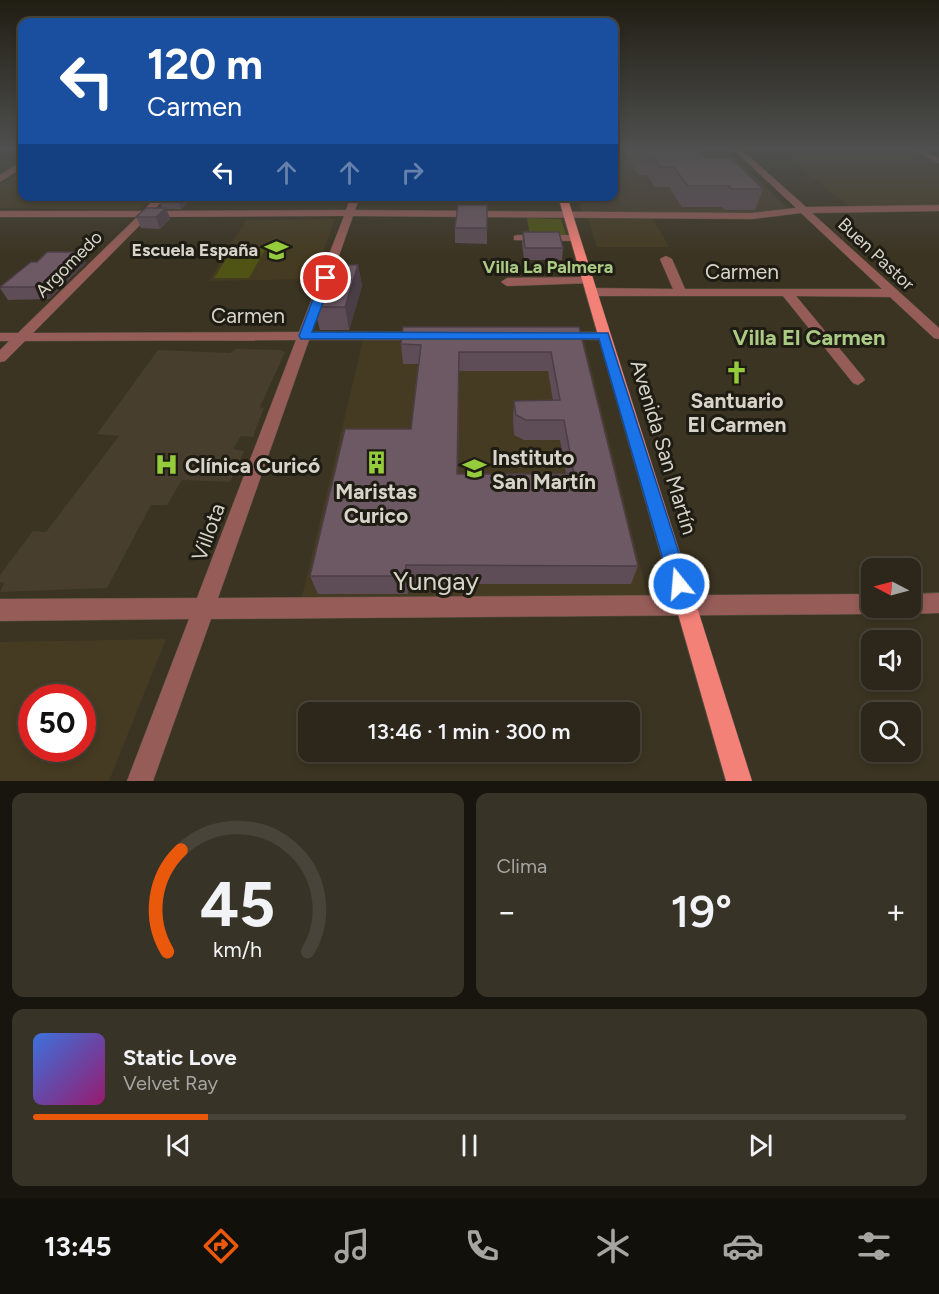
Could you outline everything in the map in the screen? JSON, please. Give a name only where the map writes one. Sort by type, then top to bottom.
[{"type":"main road","name":"Avenida San Martín","points":[[564,201],[739,781]]},
{"type":"street","name":"Buen Pastor","points":[[776,184],[936,329]]},
{"type":"street","name":"Argomedo","points":[[0,358],[159,201]]},
{"type":"street","points":[[0,214],[146,213],[353,205],[568,215],[752,216],[804,210],[939,208]]},
{"type":"street","name":"Villota","points":[[140,781],[353,205]]},
{"type":"street","points":[[518,238],[575,238]]},
{"type":"street","points":[[666,259],[680,292]]},
{"type":"street","name":"Carmen","points":[[507,282],[680,292],[894,293]]},
{"type":"street","points":[[787,293],[858,380]]},
{"type":"street","name":"Carmen","points":[[0,337],[442,336]]},
{"type":"street","points":[[545,336],[604,336]]},
{"type":"street","points":[[921,604],[939,603]]},
{"type":"street","name":"Yungay","points":[[0,610],[861,604]]},
{"type":"shaded area","points":[[18,184],[18,201],[148,201],[138,210],[0,208],[0,185]]},
{"type":"shaded area","points":[[618,184],[763,184],[792,212],[582,212],[578,201],[618,201]]},
{"type":"shaded area","points":[[822,184],[939,184],[939,206],[849,206]]},
{"type":"shaded area","points":[[587,216],[652,217],[669,247],[597,247]]},
{"type":"shaded area","name":"Escuela España","points":[[335,219],[313,279],[209,281],[246,220]]},
{"type":"shaded area","name":"Instituto San Martín","points":[[584,339],[648,598],[301,601],[363,340]]},
{"type":"shaded area","name":"Clínica Curicó","points":[[236,349],[285,352],[260,407],[264,408],[253,437],[241,436],[233,449],[244,451],[230,482],[182,480],[167,505],[151,505],[107,588],[0,592],[4,583],[0,582],[0,575],[33,531],[46,532],[119,436],[97,434],[158,350],[230,353]]},
{"type":"shaded area","points":[[166,639],[109,781],[0,781],[0,642]]},
{"type":"green space","points":[[527,218],[561,219],[567,237],[530,237]]},
{"type":"green space","points":[[233,248],[266,248],[249,278],[214,278]]},
{"type":"building","points":[[687,184],[758,184],[763,189],[732,189],[729,186]]},
{"type":"building","points":[[458,205],[487,205],[487,228],[455,228]]},
{"type":"building","points":[[146,208],[166,208],[156,217],[136,217]]},
{"type":"building","points":[[523,232],[559,232],[563,248],[525,248]]},
{"type":"building","points":[[47,252],[80,252],[41,287],[0,287],[31,262],[37,262]]},
{"type":"building","points":[[333,265],[358,265],[345,307],[314,307],[321,291],[324,291]]},
{"type":"building","name":"Instituto San Martín","points":[[403,327],[579,327],[638,566],[406,565],[405,576],[310,576],[345,429],[411,429],[421,345],[401,344]],"holes":[[[459,352],[551,352],[560,400],[514,401],[516,415],[526,420],[564,420],[574,474],[457,474]]]},
{"type":"place","name":"Escuela España","points":[[276,250]]},
{"type":"place","name":"Santuario El Carmen","points":[[737,372]]},
{"type":"place","name":"Maristas Curico","points":[[376,463]]},
{"type":"place","name":"Clínica Curicó","points":[[167,465]]},
{"type":"place","name":"Instituto San Martín","points":[[474,469]]},
{"type":"district","name":"Villa La Palmera","points":[[548,267]]},
{"type":"district","name":"Villa El Carmen","points":[[809,337]]},
{"type":"route","points":[[326,278],[305,336],[604,336],[679,584]]}]
